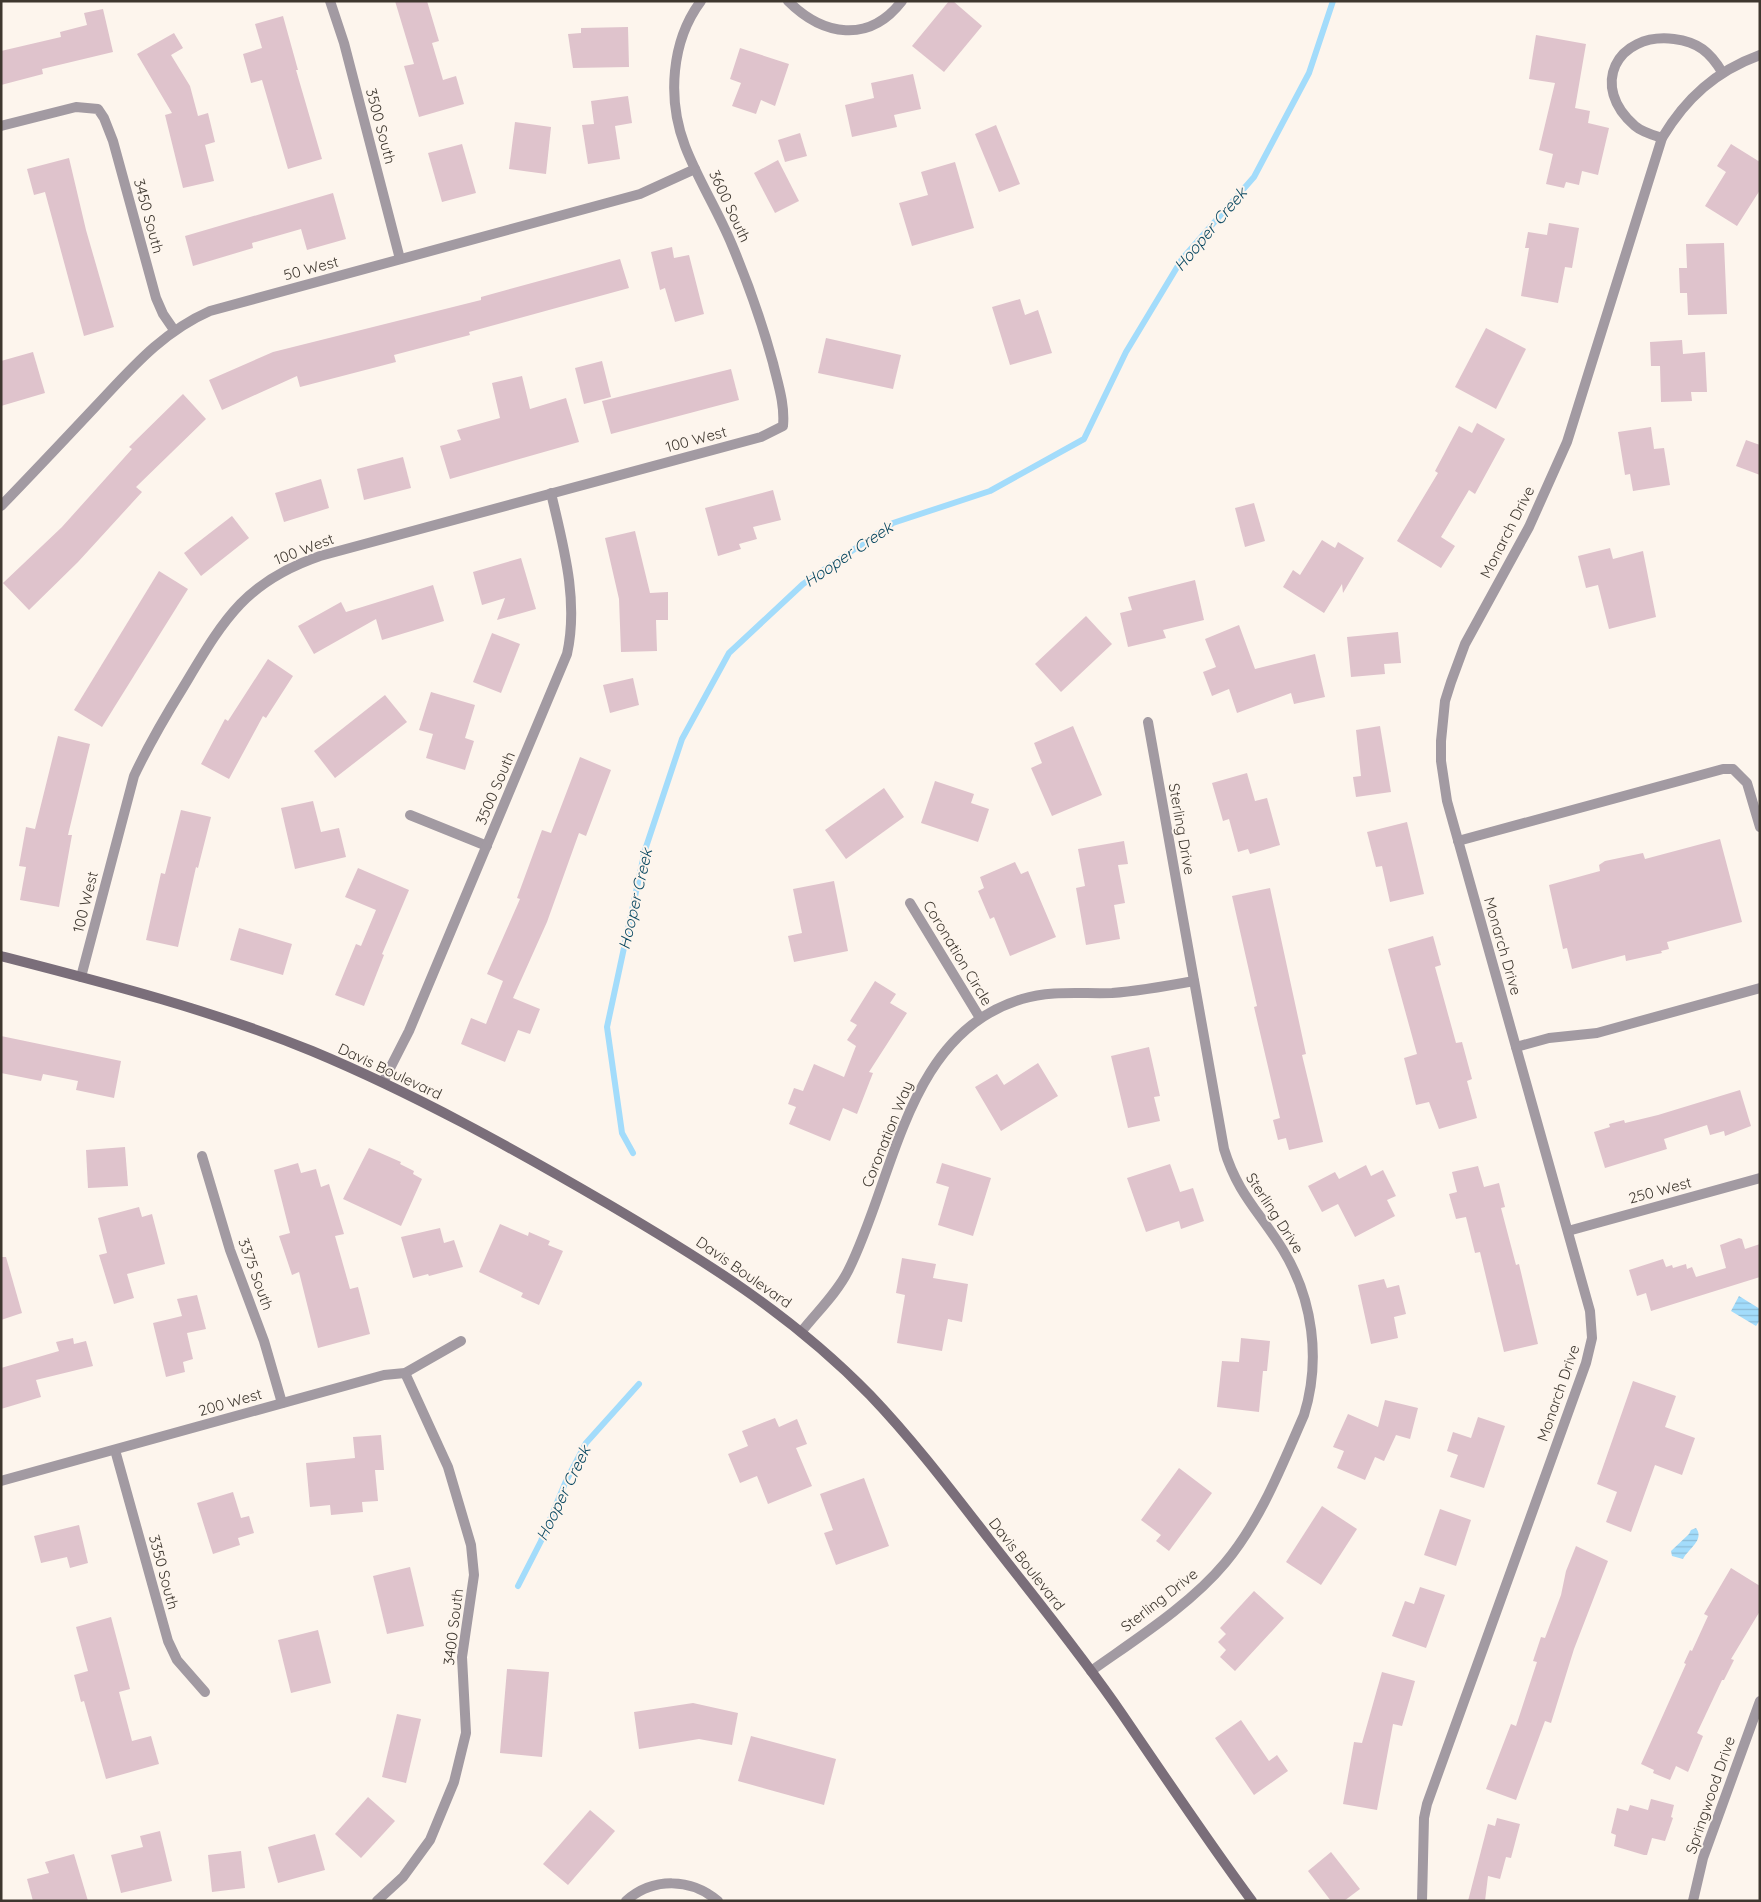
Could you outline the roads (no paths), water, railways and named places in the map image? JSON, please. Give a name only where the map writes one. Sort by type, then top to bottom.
[{"type":"street","name":"3500 South","points":[[330,1],[344,43],[400,258]]},
{"type":"street","name":"3600 South","points":[[701,1],[685,27],[677,53],[675,78],[680,128],[695,169],[733,246],[759,320],[783,402],[783,426]]},
{"type":"street","points":[[788,1],[815,23],[842,31],[871,27],[891,14],[902,1]]},
{"type":"street","points":[[1662,138],[1636,127],[1616,101],[1611,84],[1612,69],[1620,57],[1631,46],[1647,40],[1664,38],[1679,40],[1696,44],[1712,55],[1722,72]]},
{"type":"street","name":"Monarch Drive","points":[[1422,1901],[1424,1818],[1427,1804],[1590,1351],[1592,1338],[1590,1310],[1447,801],[1441,762],[1442,721],[1448,691],[1465,644],[1528,527],[1567,442],[1662,138],[1694,94],[1722,72],[1760,55]]},
{"type":"street","name":"3450 South","points":[[1,126],[76,107],[98,109],[113,141],[156,298],[163,314],[174,330]]},
{"type":"street","name":"50 West","points":[[1,506],[146,354],[174,330],[210,311],[640,194],[695,169]]},
{"type":"street","name":"100 West","points":[[81,977],[134,776],[146,749],[211,640],[240,603],[257,587],[298,564],[551,493],[761,437],[783,426]]},
{"type":"street","name":"3500 South","points":[[383,1082],[409,1032],[560,673],[571,636],[570,588],[565,555],[551,493]]},
{"type":"street","name":"Sterling Drive","points":[[1091,1671],[1187,1600],[1225,1564],[1256,1518],[1301,1422],[1308,1400],[1312,1341],[1306,1299],[1283,1249],[1245,1198],[1229,1166],[1219,1131],[1148,722]]},
{"type":"street","points":[[1458,841],[1723,769],[1733,769],[1747,783],[1760,827]]},
{"type":"street","points":[[410,815],[487,846]]},
{"type":"street","name":"Coronation Circle","points":[[910,903],[980,1018]]},
{"type":"street","name":"Davis Boulevard","points":[[1,956],[81,977],[235,1022],[310,1050],[383,1082],[557,1174],[689,1252],[731,1278],[802,1331],[901,1428],[1091,1671],[1188,1813],[1252,1901]]},
{"type":"street","name":"Coronation Way","points":[[802,1331],[847,1272],[920,1088],[951,1042],[980,1018],[1021,999],[1040,995],[1122,992],[1194,981]]},
{"type":"street","points":[[1516,1047],[1550,1038],[1597,1033],[1760,988]]},
{"type":"street","name":"3375 South","points":[[202,1156],[232,1257],[264,1341],[282,1403]]},
{"type":"street","name":"250 West","points":[[1568,1231],[1760,1178]]},
{"type":"street","name":"200 West","points":[[1,1481],[384,1374],[405,1373],[461,1340]]},
{"type":"street","name":"3400 South","points":[[377,1901],[403,1877],[430,1840],[454,1782],[466,1733],[462,1657],[474,1574],[471,1545],[448,1466],[405,1373]]},
{"type":"street","name":"3350 South","points":[[115,1450],[168,1641],[177,1660],[205,1692]]},
{"type":"street","name":"Springwood Drive","points":[[1693,1901],[1703,1858],[1760,1701]]},
{"type":"street","points":[[626,1901],[641,1890],[670,1883],[692,1885],[718,1901]]},
{"type":"water","points":[[1739,1296],[1760,1309],[1760,1320],[1756,1326],[1731,1311]]},
{"type":"water","points":[[1696,1528],[1698,1532],[1697,1540],[1683,1559],[1672,1556],[1671,1551],[1691,1530]]},
{"type":"waterway","name":"Hooper Creek","points":[[633,1153],[622,1133],[607,1027],[645,850],[682,739],[729,653],[803,584],[893,523],[990,491],[1084,439],[1126,352],[1182,259],[1254,177],[1309,73],[1333,1]]},
{"type":"waterway","name":"Hooper Creek","points":[[518,1586],[541,1541],[566,1481],[586,1443],[639,1384]]}]
